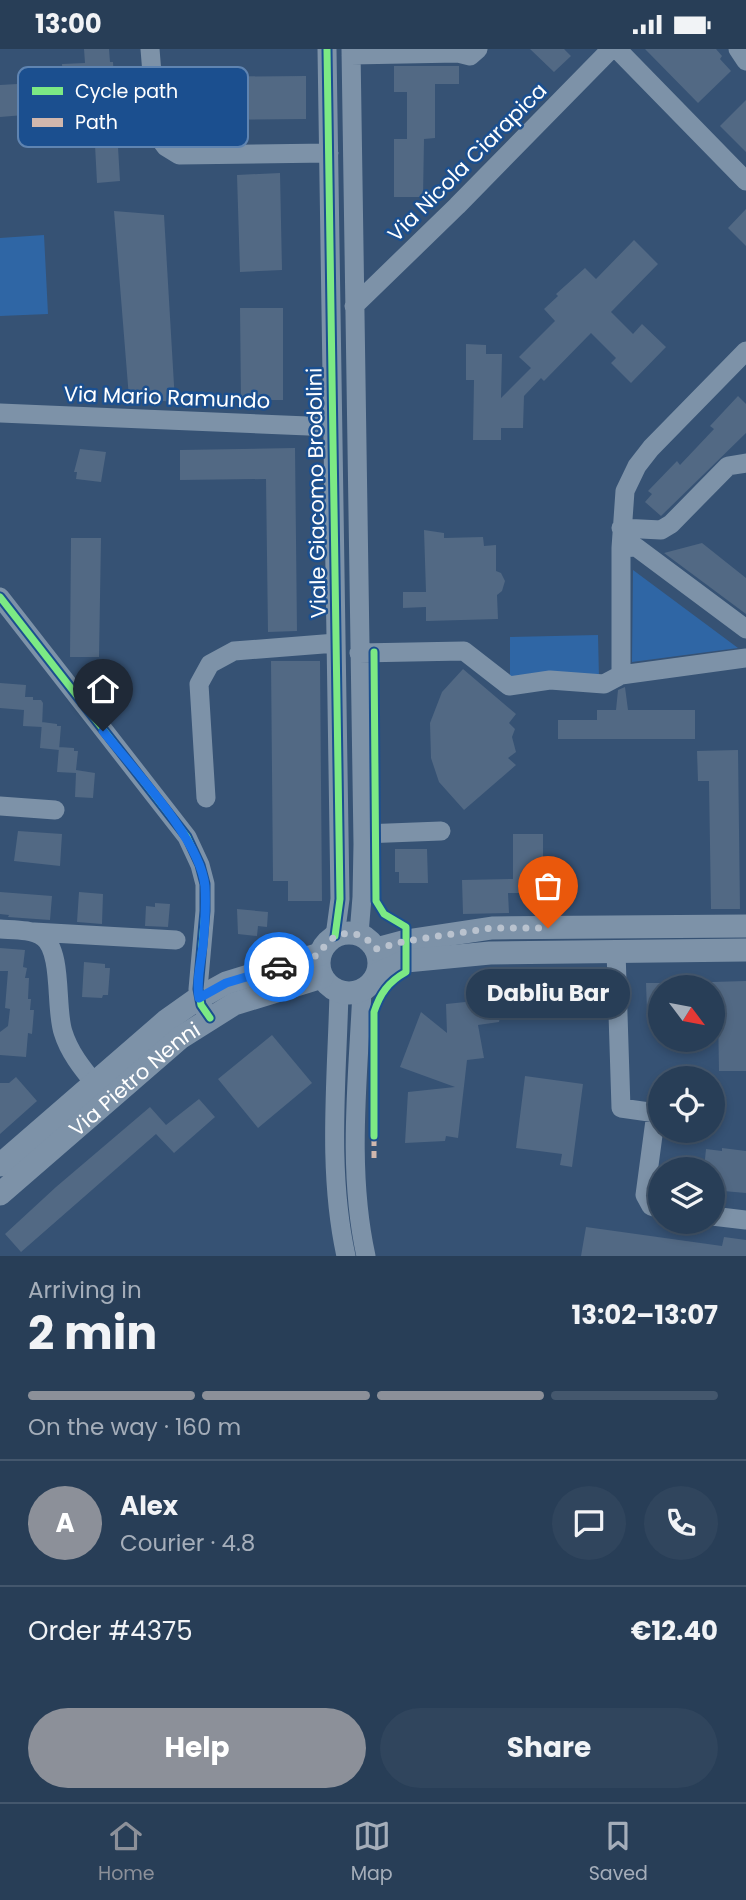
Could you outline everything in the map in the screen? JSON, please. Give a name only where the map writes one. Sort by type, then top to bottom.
[{"type":"street","points":[[150,49],[151,67]]},
{"type":"street","name":"Viale Giacomo Brodolini","points":[[327,49],[340,899],[335,936]]},
{"type":"street","name":"Via Nicola Ciarapica","points":[[354,306],[457,206],[611,49]]},
{"type":"street","points":[[617,49],[746,181]]},
{"type":"street","points":[[738,49],[746,61]]},
{"type":"street","points":[[351,52],[474,53]]},
{"type":"street","name":"Viale Giacomo Brodolini","points":[[351,52],[362,898],[367,941]]},
{"type":"street","points":[[166,147],[179,155],[329,153]]},
{"type":"street","points":[[621,675],[621,528],[625,491],[637,466],[651,448],[746,351]]},
{"type":"street","name":"Via Mario Ramundo","points":[[0,414],[332,427]]},
{"type":"street","points":[[621,528],[661,530],[671,524],[737,465],[746,449]]},
{"type":"street","points":[[621,548],[636,547],[746,629]]},
{"type":"street","points":[[0,597],[187,837],[200,865],[205,884],[198,989],[205,1008]]},
{"type":"street","points":[[206,798],[199,684],[210,664],[234,650],[336,643]]},
{"type":"street","points":[[359,653],[464,651],[509,686],[550,680],[604,684],[621,675],[746,658]]},
{"type":"street","points":[[0,806],[55,810]]},
{"type":"street","points":[[363,834],[441,831]]},
{"type":"street","points":[[679,951],[680,926]]},
{"type":"street","points":[[366,1256],[356,1186],[356,1125],[336,978],[324,947],[335,936],[351,933],[367,941],[406,941],[492,928],[746,926]]},
{"type":"street","points":[[0,929],[176,940]]},
{"type":"street","points":[[33,932],[45,938],[53,951],[63,1033],[73,1055],[95,1084]]},
{"type":"street","points":[[367,941],[379,957],[378,974]]},
{"type":"street","points":[[336,978],[369,986],[378,974],[406,961],[490,953],[746,950]]},
{"type":"street","points":[[616,951],[621,1108],[656,1114],[650,1157]]},
{"type":"street","points":[[336,978],[337,1189],[346,1256]]},
{"type":"street","name":"Via Pietro Nenni","points":[[0,1194],[180,1038],[226,983],[336,978]]},
{"type":"street","name":"Via Pietro Nenni","points":[[0,1165],[166,1021],[205,1008]]},
{"type":"street","points":[[335,1126],[356,1125]]},
{"type":"street","points":[[648,1173],[645,1195],[648,1203]]},
{"type":"street","points":[[725,1218],[746,1220]]},
{"type":"shaded area","points":[[44,235],[48,314],[0,316],[0,238]]},
{"type":"shaded area","points":[[633,570],[738,648],[632,662]]},
{"type":"shaded area","points":[[598,635],[599,679],[510,681],[510,637]]},
{"type":"building","points":[[84,49],[109,49],[113,67],[62,67],[62,64],[85,63]]},
{"type":"building","points":[[530,49],[564,49],[571,56],[554,72]]},
{"type":"building","points":[[645,49],[716,49],[722,56],[720,59],[731,71],[698,103]]},
{"type":"building","points":[[394,66],[459,66],[459,84],[435,84],[435,138],[424,139],[423,197],[394,197],[394,139],[407,139],[407,92],[394,92]]},
{"type":"building","points":[[248,76],[306,76],[306,119],[248,119]]},
{"type":"building","points":[[18,84],[18,116],[0,117],[0,85]]},
{"type":"building","points":[[746,100],[746,152],[720,126]]},
{"type":"building","points":[[95,147],[118,147],[120,181],[97,183]]},
{"type":"building","points":[[280,173],[282,270],[240,272],[237,175]]},
{"type":"building","points":[[746,209],[746,246],[728,228]]},
{"type":"building","points":[[114,211],[164,215],[175,402],[129,398]]},
{"type":"building","points":[[634,240],[658,264],[611,312],[633,334],[642,324],[666,347],[631,383],[611,363],[616,358],[591,333],[544,381],[541,378],[524,396],[523,428],[501,428],[501,440],[473,440],[474,380],[466,380],[466,344],[486,345],[486,354],[502,354],[501,398],[531,368],[519,357],[555,321],[544,309],[558,296],[556,294],[585,268],[596,279]]},
{"type":"building","points":[[240,308],[283,308],[283,400],[241,400]]},
{"type":"building","points":[[738,396],[746,404],[746,433],[661,516],[645,502],[652,494],[648,491],[677,461],[680,465],[714,429],[710,426]]},
{"type":"building","points":[[295,448],[297,631],[268,632],[266,479],[180,480],[180,450]]},
{"type":"building","points":[[80,449],[106,452],[101,482],[76,479],[77,472],[74,472]]},
{"type":"building","points":[[424,530],[444,533],[444,538],[483,537],[484,546],[496,545],[496,571],[501,573],[505,581],[502,591],[497,595],[498,619],[426,621],[426,607],[403,608],[403,592],[426,592]]},
{"type":"building","points":[[71,538],[101,538],[99,657],[70,657]]},
{"type":"building","points":[[702,543],[746,578],[746,614],[664,553]]},
{"type":"building","points":[[271,661],[320,661],[322,901],[288,901],[288,881],[273,881]]},
{"type":"building","points":[[463,669],[516,714],[509,723],[515,729],[512,737],[516,752],[508,758],[516,765],[464,810],[439,782],[431,758],[430,723],[442,692]]},
{"type":"building","points":[[0,683],[26,685],[25,697],[41,700],[42,727],[23,726],[24,710],[0,708]]},
{"type":"building","points":[[625,687],[628,710],[695,710],[695,739],[558,739],[558,720],[597,720],[597,710],[616,710],[618,690]]},
{"type":"building","points":[[42,722],[61,726],[59,750],[40,748]]},
{"type":"building","points":[[59,747],[74,748],[74,751],[78,751],[76,770],[95,773],[93,798],[75,797],[76,773],[57,772]]},
{"type":"building","points":[[738,750],[740,909],[711,909],[709,781],[698,781],[697,751]]},
{"type":"building","points":[[18,831],[62,834],[60,866],[14,861]]},
{"type":"building","points":[[513,834],[543,834],[543,893],[508,893],[509,913],[463,914],[462,880],[513,879]]},
{"type":"building","points":[[395,849],[427,849],[428,883],[399,883],[399,872],[395,872]]},
{"type":"building","points":[[0,892],[52,896],[50,920],[0,914]]},
{"type":"building","points":[[79,892],[103,894],[102,924],[77,922]]},
{"type":"building","points":[[155,903],[170,904],[168,927],[145,926],[146,906],[155,907]]},
{"type":"building","points":[[237,909],[268,912],[267,927],[258,926],[257,936],[238,934]]},
{"type":"building","points":[[0,948],[25,950],[23,967],[27,968],[25,978],[29,978],[30,1010],[34,1010],[26,1057],[0,1055],[0,1032],[8,1026],[10,1009],[5,1008],[8,971],[0,971]]},
{"type":"building","points":[[84,962],[105,964],[105,968],[110,968],[108,995],[103,995],[102,998],[82,997]]},
{"type":"building","points":[[746,981],[746,1071],[725,1071],[725,1066],[719,1066],[719,1052],[725,1052],[725,982]]},
{"type":"building","points":[[646,983],[648,983],[648,1011]]},
{"type":"building","points":[[504,998],[499,1022],[478,1025],[484,1058],[467,1060],[458,1138],[446,1136],[445,1141],[405,1143],[408,1092],[455,1087],[400,1067],[421,1012],[447,1033],[446,1004]]},
{"type":"building","points":[[272,1035],[312,1083],[258,1128],[218,1079]]},
{"type":"building","points":[[525,1076],[583,1084],[572,1167],[560,1165],[562,1154],[516,1148]]},
{"type":"building","points":[[16,1077],[37,1101],[0,1134],[0,1083],[9,1083]]},
{"type":"building","points":[[199,1099],[215,1117],[174,1153],[156,1134],[21,1252],[5,1234],[150,1107],[166,1125]]},
{"type":"building","points":[[722,1148],[746,1151],[746,1193],[725,1191],[725,1157],[705,1157],[706,1149],[722,1151]]},
{"type":"building","points":[[586,1227],[722,1246],[724,1237],[746,1240],[746,1256],[581,1256]]},
{"type":"marked path","points":[[374,1136],[374,1158]]},
{"type":"cycle path","points":[[327,49],[340,899],[335,936]]},
{"type":"cycle path","points":[[0,597],[187,837],[200,865],[205,884],[198,989],[201,1005],[210,1018]]},
{"type":"cycle path","points":[[374,652],[376,901],[384,914],[406,927],[406,972],[386,989],[374,1012],[374,1136]]},
{"type":"way so far","points":[[279,967],[320,954],[329,941],[343,933],[366,937],[376,949],[406,941],[492,928],[548,928]]},
{"type":"place","name":"Dabliu Bar","points":[[548,928]]},
{"type":"route","points":[[103,731],[187,837],[200,865],[205,884],[205,911],[198,977],[199,998],[226,983],[279,967]]}]
